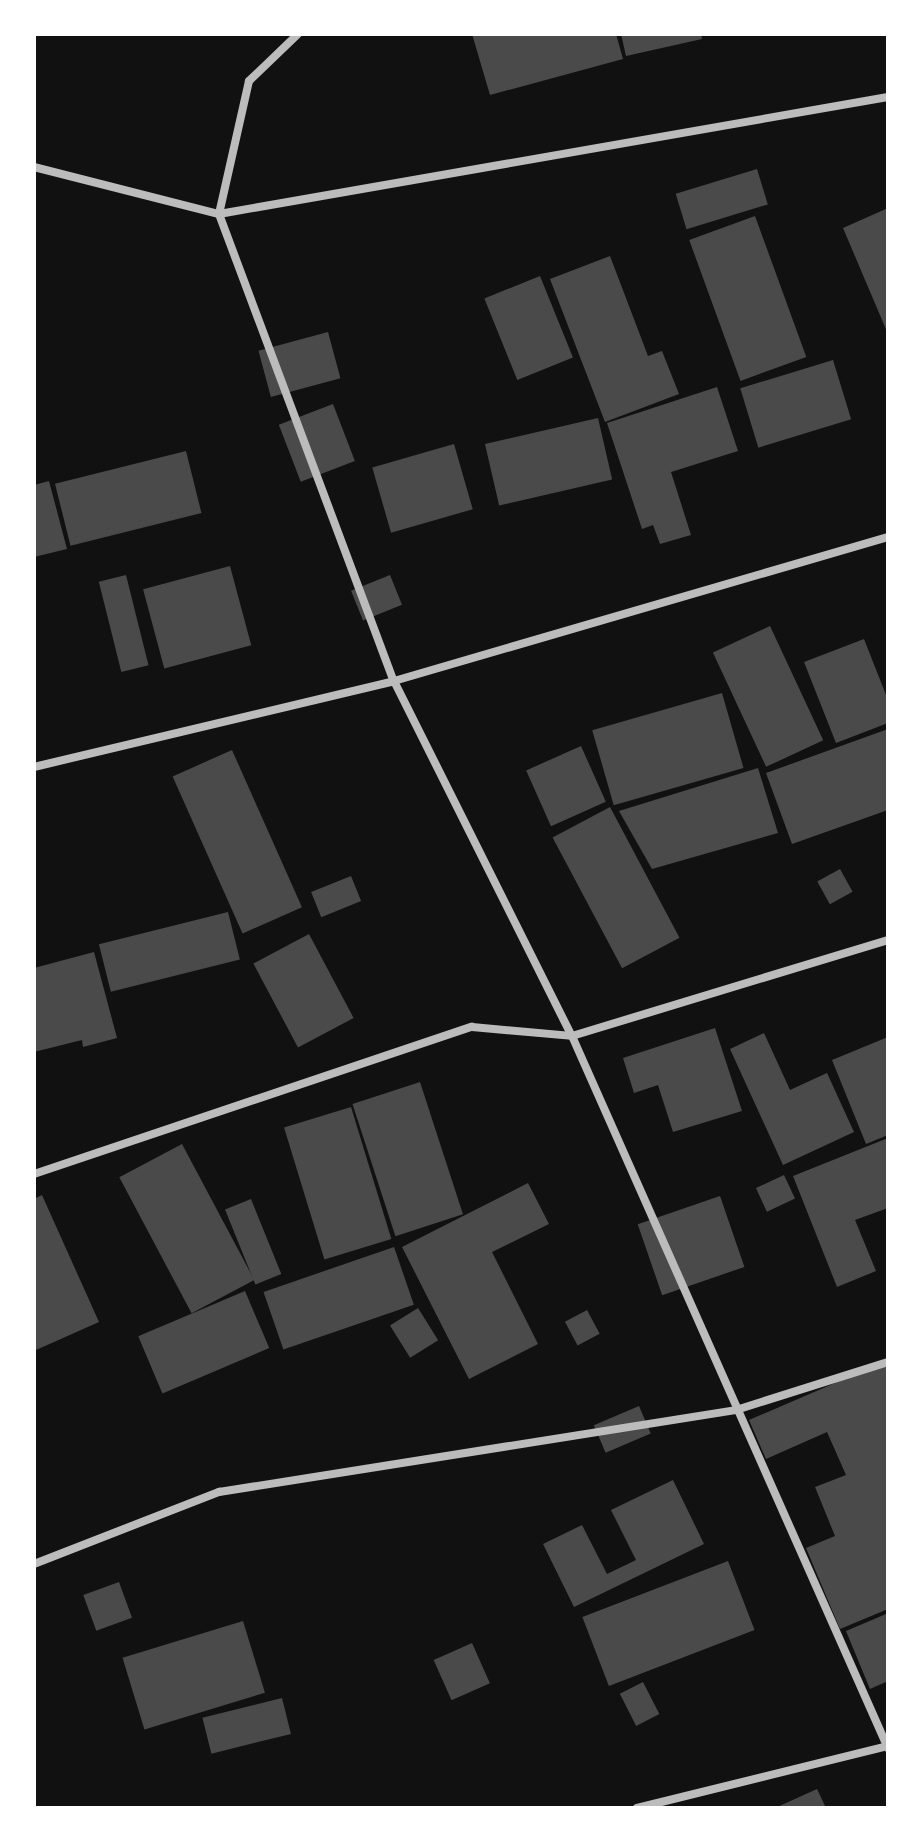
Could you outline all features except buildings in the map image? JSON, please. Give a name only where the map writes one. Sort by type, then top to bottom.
[{"type":"street","points":[[298,34],[249,81],[219,214],[394,681],[572,1036],[888,1747],[637,1808]]},
{"type":"street","points":[[34,167],[219,214],[888,97]]},
{"type":"street","points":[[34,767],[394,681],[888,537]]},
{"type":"street","points":[[34,1174],[472,1027],[572,1036],[888,940]]},
{"type":"street","points":[[34,1564],[219,1492],[736,1410],[888,1362]]}]
